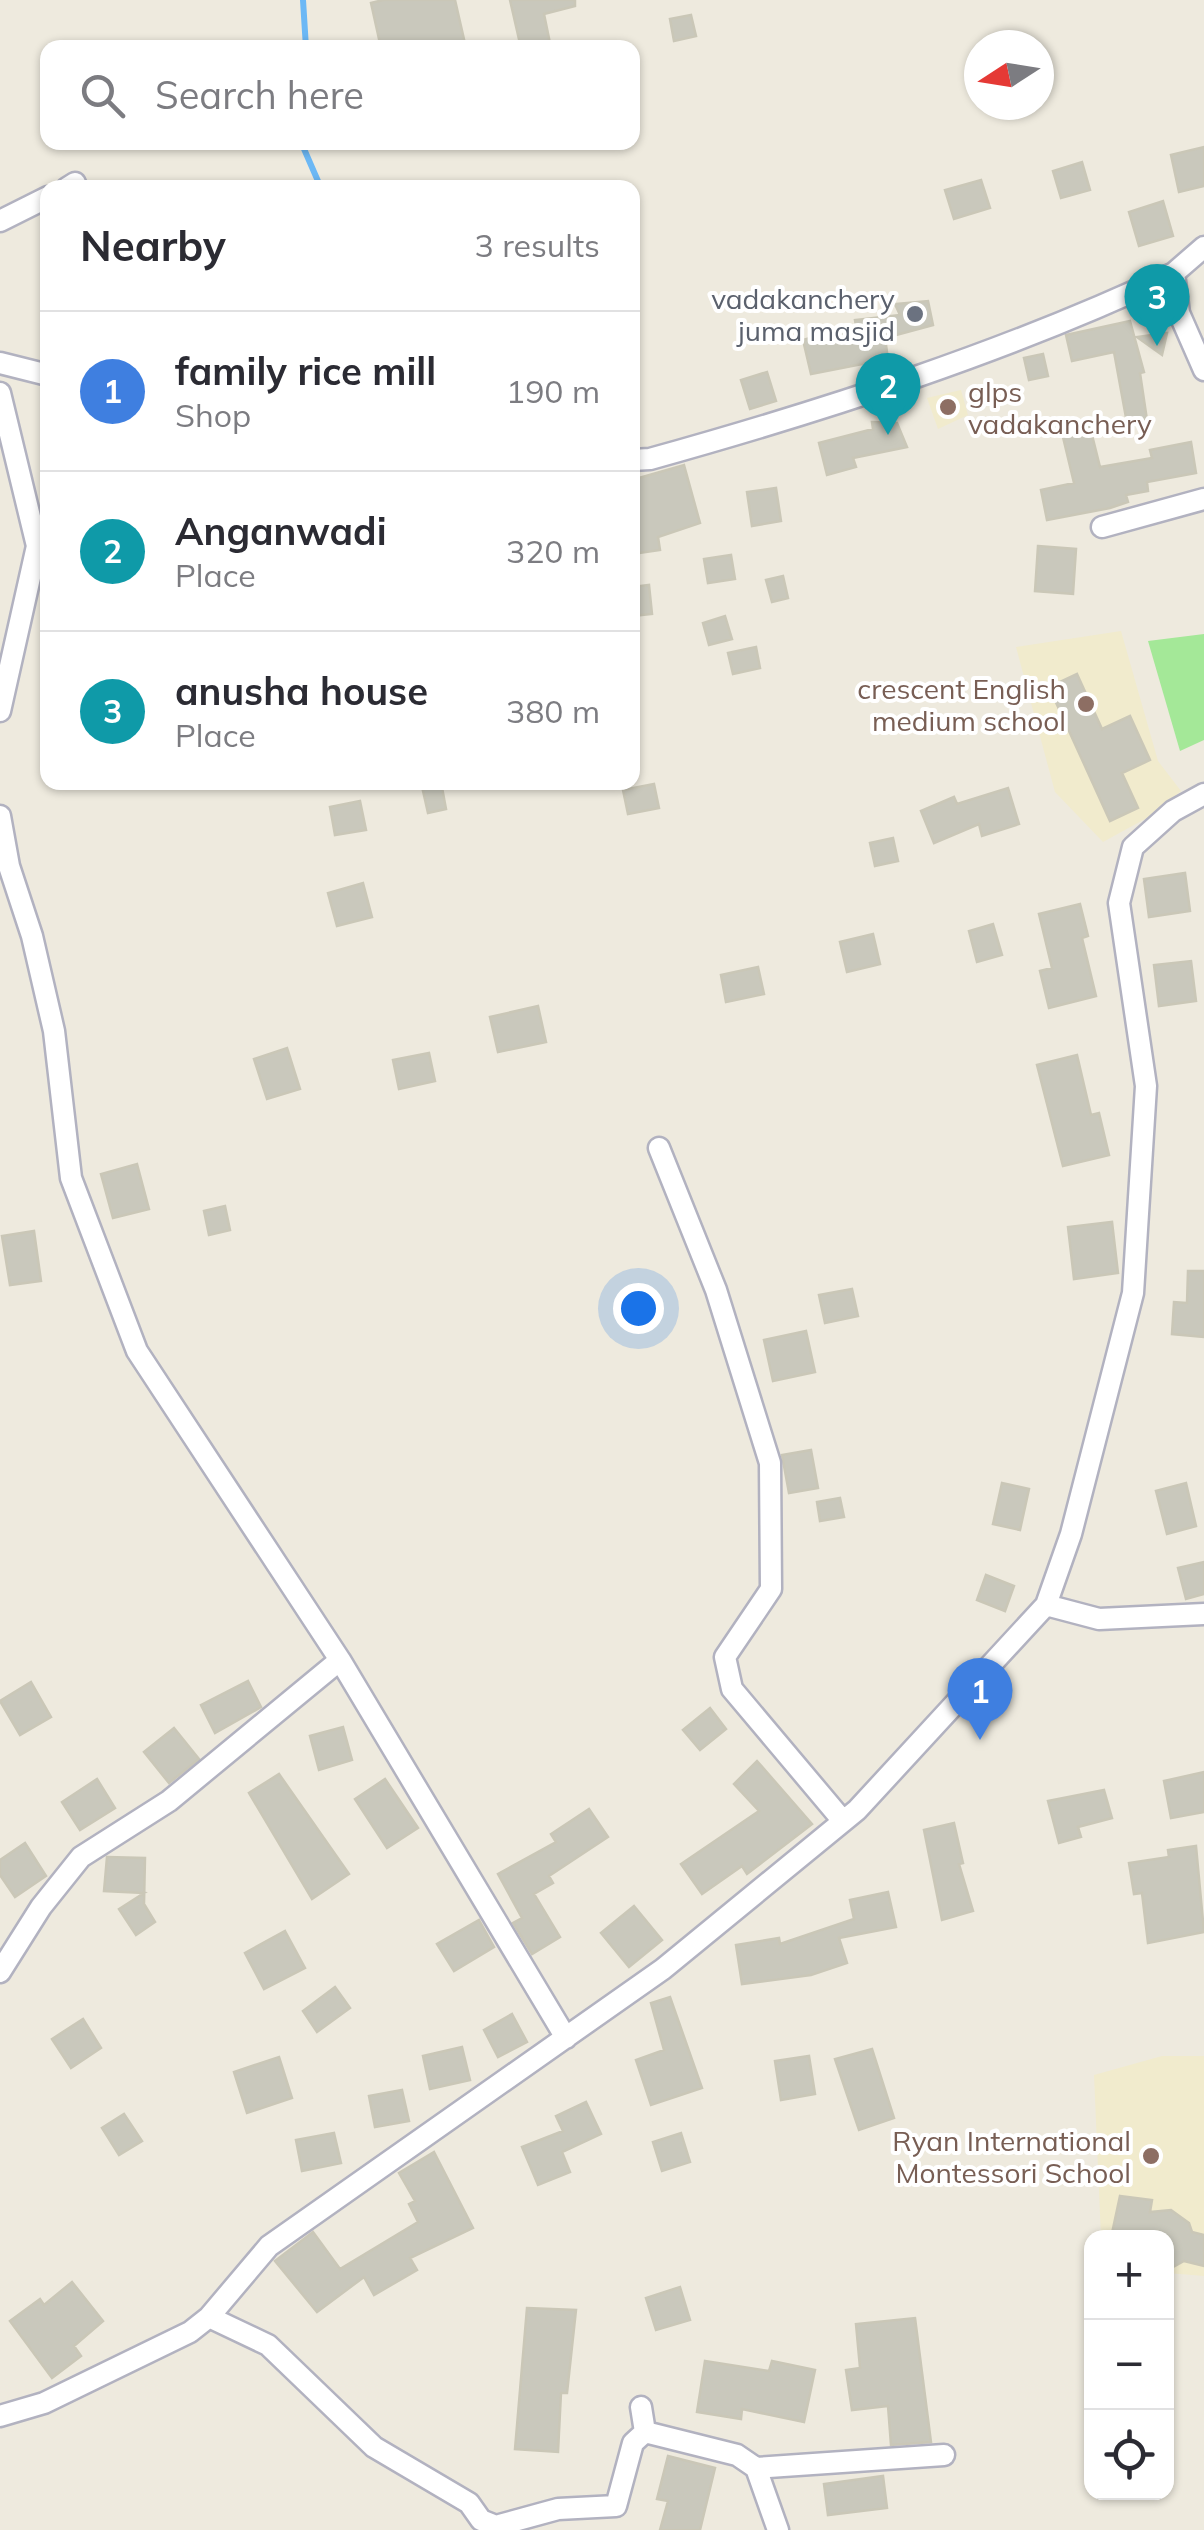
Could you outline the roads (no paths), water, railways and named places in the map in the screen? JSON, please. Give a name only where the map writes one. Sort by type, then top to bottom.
[{"type":"street","points":[[0,221],[40,201]]},
{"type":"street","points":[[640,460],[793,419],[1107,305],[1174,273],[1204,248]]},
{"type":"street","points":[[1174,273],[1179,313],[1204,370]]},
{"type":"street","points":[[0,363],[40,373]]},
{"type":"street","points":[[0,394],[37,546],[0,711]]},
{"type":"street","points":[[1102,526],[1204,499]]},
{"type":"street","points":[[0,2416],[44,2403],[190,2332],[209,2317],[268,2246],[663,1970],[843,1822],[976,1686],[1046,1605],[1071,1534],[1133,1292],[1146,1086],[1119,903],[1133,847],[1172,811],[1204,794]]},
{"type":"street","points":[[0,816],[8,866],[32,936],[54,1031],[71,1178],[137,1352],[340,1660],[566,2038]]},
{"type":"street","points":[[659,1148],[716,1290],[770,1463],[771,1589],[725,1657],[732,1690],[843,1822]]},
{"type":"street","points":[[1046,1605],[1098,1619],[1204,1614]]},
{"type":"street","points":[[0,1972],[41,1907],[82,1857],[170,1801],[340,1660]]},
{"type":"street","points":[[209,2317],[268,2345],[374,2446],[470,2503],[481,2520],[496,2526],[558,2509],[616,2506],[633,2443],[645,2432]]},
{"type":"street","points":[[641,2407],[645,2432]]},
{"type":"street","points":[[645,2432],[737,2455],[756,2468],[778,2530]]},
{"type":"street","points":[[756,2468],[944,2455]]},
{"type":"waterway","points":[[303,0],[306,40]]},
{"type":"waterway","points":[[304,150],[318,180]]},
{"type":"place","name":"vadakanchery juma masjid","points":[[915,314]]},
{"type":"place","name":"anusha house","points":[[1157,346]]},
{"type":"place","name":"glps vadakanchery","points":[[948,407]]},
{"type":"place","name":"Anganwadi","points":[[888,435]]},
{"type":"place","name":"crescent English medium school","points":[[1086,704]]},
{"type":"place","name":"family rice mill","points":[[980,1740]]},
{"type":"place","name":"Ryan International Montessori School","points":[[1151,2156]]}]
